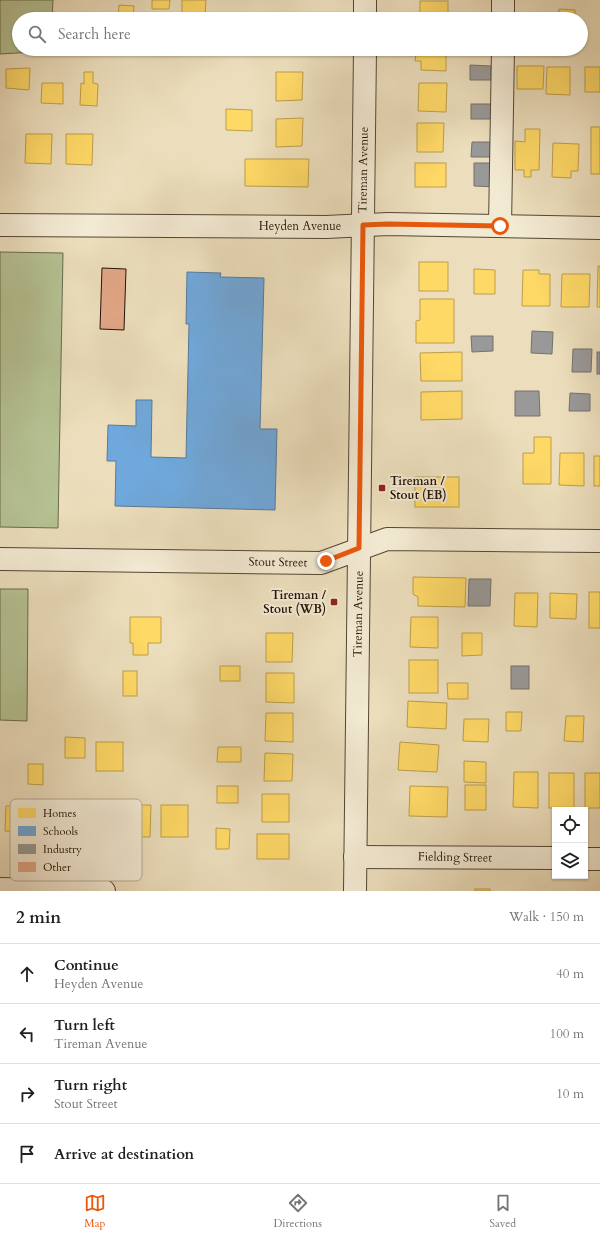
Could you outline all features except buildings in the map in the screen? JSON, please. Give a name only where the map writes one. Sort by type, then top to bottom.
[{"type":"street","points":[[365,0],[365,12]]},
{"type":"street","points":[[503,0],[503,12]]},
{"type":"street","name":"Tireman Avenue","points":[[355,891],[365,56]]},
{"type":"street","points":[[500,226],[503,56]]},
{"type":"street","name":"Heyden Avenue","points":[[0,225],[326,227],[388,224],[600,228]]},
{"type":"street","name":"Stout Street","points":[[0,558],[321,563],[387,539],[600,541]]},
{"type":"street","name":"Fielding Street","points":[[355,857],[552,858]]},
{"type":"street","points":[[588,859],[600,859]]},
{"type":"street","points":[[0,889],[104,891]]},
{"type":"green space","points":[[0,0],[53,0],[52,12],[12,12],[12,53],[0,54]]},
{"type":"green space","points":[[0,252],[63,253],[58,528],[0,527]]},
{"type":"green space","points":[[0,589],[28,589],[27,721],[0,720]]},
{"type":"place","name":"Tireman / Stout (EB)","points":[[382,488]]},
{"type":"place","name":"Tireman / Stout (WB)","points":[[334,602]]},
{"type":"route","points":[[326,561],[359,548],[363,225],[500,226]]}]
